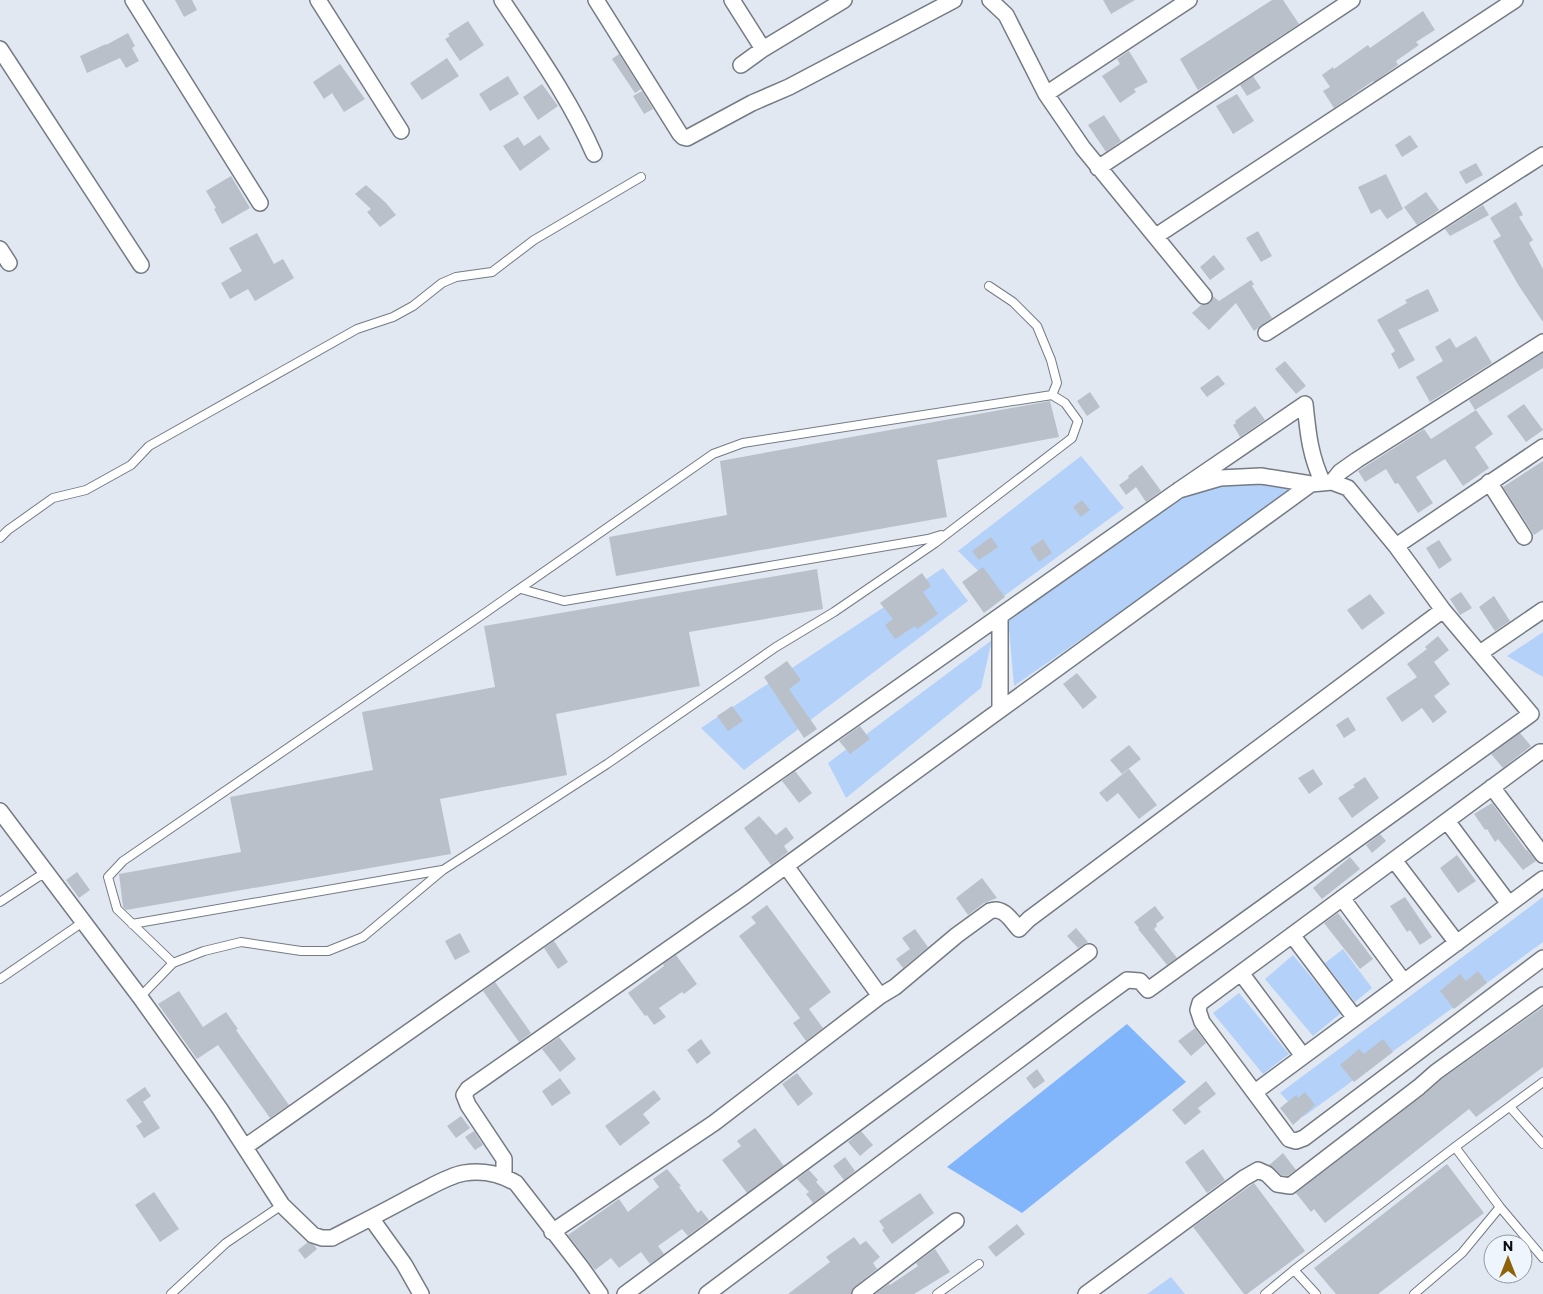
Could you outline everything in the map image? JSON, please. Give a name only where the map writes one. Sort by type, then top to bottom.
[{"type":"street","points":[[133,0],[260,203]]},
{"type":"street","points":[[318,0],[400,131]]},
{"type":"street","points":[[502,0],[549,70],[594,154]]},
{"type":"street","points":[[596,0],[680,134],[687,138],[752,104],[798,83],[954,0]]},
{"type":"street","points":[[732,0],[763,49]]},
{"type":"street","points":[[741,65],[763,49],[844,0]]},
{"type":"street","points":[[990,0],[1006,15],[1046,94],[1098,168],[1204,296]]},
{"type":"street","points":[[1046,94],[1190,0]]},
{"type":"street","points":[[1098,168],[1352,0]]},
{"type":"street","points":[[1156,236],[1515,0]]},
{"type":"street","points":[[0,49],[141,265]]},
{"type":"street","points":[[1266,333],[1543,155]]},
{"type":"street","points":[[0,249],[8,263]]},
{"type":"street","points":[[504,1176],[504,1159],[468,1105],[464,1095],[468,1089],[786,866],[1000,710],[1322,483],[1543,342]]},
{"type":"street","points":[[245,1147],[1179,490],[1305,404],[1309,445],[1322,483]]},
{"type":"street","points":[[1396,546],[1543,447]]},
{"type":"street","points":[[707,1294],[1105,996],[1128,980],[1140,981],[1148,990],[1531,714],[1443,610],[1396,546],[1348,488],[1261,476],[1220,478],[1179,490]]},
{"type":"street","points":[[1489,482],[1524,536]]},
{"type":"street","points":[[552,1232],[714,1123],[880,996],[895,987],[990,911],[995,909],[1003,911],[1019,929],[1029,919],[1183,803],[1443,610]]},
{"type":"street","points":[[1480,652],[1543,610]]},
{"type":"street","points":[[1000,616],[1000,710]]},
{"type":"street","points":[[1543,752],[1540,752],[1492,787],[1200,1003],[1198,1010],[1202,1022],[1289,1139],[1296,1141],[1304,1138],[1543,958]]},
{"type":"street","points":[[1492,787],[1543,855]]},
{"type":"street","points":[[0,811],[140,997],[220,1109],[282,1204],[313,1235],[322,1238],[332,1238],[429,1188],[461,1174],[474,1172],[490,1173],[504,1176],[516,1183],[600,1294]]},
{"type":"street","points":[[1447,821],[1509,904]]},
{"type":"street","points":[[1394,860],[1457,943]]},
{"type":"street","points":[[786,866],[880,996]]},
{"type":"street","points":[[1255,1092],[1543,879]]},
{"type":"street","points":[[1342,898],[1404,982]]},
{"type":"street","points":[[1292,935],[1355,1018]]},
{"type":"street","points":[[625,1294],[1089,952]]},
{"type":"street","points":[[1241,973],[1303,1056]]},
{"type":"street","points":[[1086,1294],[1244,1178],[1258,1170],[1268,1174],[1277,1184],[1290,1186],[1436,1072],[1543,994]]},
{"type":"street","points":[[371,1218],[404,1264],[421,1294]]},
{"type":"street","points":[[860,1294],[956,1221]]},
{"type":"lane","points":[[0,538],[8,530],[53,498],[96,486],[131,465],[149,446],[357,329],[393,317],[413,306],[442,283],[456,277],[492,272],[534,240],[641,178]]},
{"type":"lane","points":[[989,286],[1013,302],[1037,326],[1051,360],[1057,382],[1052,395]]},
{"type":"lane","points":[[140,997],[173,963],[204,951],[241,942],[267,944],[301,951],[328,951],[363,937],[442,870],[607,764],[776,647],[834,612],[947,534],[1072,438],[1078,421],[1065,403],[1052,395],[743,443],[713,454],[521,589],[123,861],[108,877],[117,909],[173,963]]},
{"type":"lane","points":[[521,589],[564,601],[928,539],[947,534]]},
{"type":"lane","points":[[132,924],[442,870]]},
{"type":"lane","points":[[0,902],[38,877],[47,874]]},
{"type":"lane","points":[[0,979],[83,922]]},
{"type":"lane","points":[[1265,1294],[1455,1147],[1543,1082]]},
{"type":"lane","points":[[1510,1107],[1543,1144]]},
{"type":"lane","points":[[1455,1147],[1500,1207],[1543,1258]]},
{"type":"lane","points":[[171,1294],[226,1244],[282,1204]]},
{"type":"lane","points":[[1414,1294],[1462,1253],[1500,1207]]},
{"type":"lane","points":[[937,1294],[979,1264]]},
{"type":"lane","points":[[1294,1270],[1316,1294]]},
{"type":"shaded area","points":[[1081,456],[1124,508],[1004,596],[958,551]]},
{"type":"shaded area","points":[[1261,481],[1302,486],[1014,686],[1008,617],[1184,494],[1226,484]]},
{"type":"shaded area","points":[[943,568],[968,601],[744,770],[701,728]]},
{"type":"shaded area","points":[[1543,632],[1543,677],[1507,656]]},
{"type":"shaded area","points":[[992,640],[981,688],[846,798],[828,763]]},
{"type":"shaded area","points":[[1543,897],[1543,942],[1303,1117],[1280,1093]]},
{"type":"shaded area","points":[[1343,949],[1372,988],[1355,1002],[1325,963]]},
{"type":"shaded area","points":[[1293,955],[1341,1013],[1313,1036],[1265,979]]},
{"type":"shaded area","points":[[1239,993],[1289,1054],[1263,1074],[1213,1013]]},
{"type":"shaded area","points":[[1127,1024],[1186,1082],[1022,1213],[947,1167]]},
{"type":"shaded area","points":[[1171,1277],[1185,1294],[1147,1294]]},
{"type":"building","points":[[175,0],[192,0],[197,10],[184,17]]},
{"type":"building","points":[[1103,0],[1135,0],[1111,14]]},
{"type":"building","points":[[1272,0],[1283,0],[1299,24],[1198,90],[1180,59]]},
{"type":"building","points":[[1423,11],[1435,30],[1416,42],[1419,45],[1396,61],[1398,65],[1334,108],[1323,91],[1330,87],[1322,75],[1333,67],[1334,69],[1368,45],[1370,48]]},
{"type":"building","points":[[468,21],[484,45],[460,61],[445,39],[450,36],[448,34]]},
{"type":"building","points":[[128,33],[135,46],[132,48],[139,61],[126,68],[120,58],[87,73],[80,56]]},
{"type":"building","points":[[1129,51],[1148,82],[1134,89],[1136,92],[1120,103],[1102,76],[1120,64],[1117,59]]},
{"type":"building","points":[[619,54],[641,89],[635,93],[612,59]]},
{"type":"building","points":[[447,58],[459,76],[422,100],[410,83]]},
{"type":"building","points":[[340,64],[365,99],[344,112],[332,93],[324,99],[313,82]]},
{"type":"building","points":[[508,76],[519,94],[490,111],[479,94]]},
{"type":"building","points":[[1253,76],[1261,88],[1247,96],[1240,85]]},
{"type":"building","points":[[542,84],[558,106],[538,120],[523,97]]},
{"type":"building","points":[[642,91],[653,109],[644,114],[633,96]]},
{"type":"building","points":[[1237,94],[1254,121],[1233,134],[1216,106]]},
{"type":"building","points":[[1104,115],[1121,141],[1106,152],[1088,125]]},
{"type":"building","points":[[540,135],[550,149],[520,171],[503,146],[518,137],[524,146]]},
{"type":"building","points":[[1410,135],[1418,147],[1402,157],[1395,145]]},
{"type":"building","points":[[1476,163],[1483,175],[1466,184],[1459,172]]},
{"type":"building","points":[[1386,174],[1403,209],[1387,219],[1380,209],[1371,214],[1358,187]]},
{"type":"building","points":[[231,176],[250,208],[222,224],[214,209],[216,208],[206,191]]},
{"type":"building","points":[[366,185],[396,215],[380,227],[367,212],[371,209],[355,194]]},
{"type":"building","points":[[1426,192],[1439,210],[1417,225],[1404,207]]},
{"type":"building","points":[[1516,202],[1523,215],[1519,217],[1533,240],[1529,243],[1543,269],[1543,322],[1519,286],[1493,241],[1501,236],[1490,218]]},
{"type":"building","points":[[1483,205],[1489,215],[1450,236],[1445,229]]},
{"type":"building","points":[[1258,231],[1272,256],[1261,262],[1246,238]]},
{"type":"building","points":[[257,233],[274,264],[283,259],[294,278],[255,301],[248,289],[230,299],[221,283],[242,271],[229,248]]},
{"type":"building","points":[[1214,255],[1225,269],[1210,280],[1200,267]]},
{"type":"building","points":[[1251,280],[1254,284],[1252,286],[1272,318],[1254,331],[1236,303],[1209,330],[1192,313],[1201,305],[1210,303],[1213,296],[1219,301]]},
{"type":"building","points":[[1428,289],[1439,311],[1398,330],[1415,360],[1399,369],[1391,354],[1395,351],[1377,320],[1407,303],[1405,300]]},
{"type":"building","points":[[1476,336],[1492,363],[1430,402],[1416,377],[1443,361],[1435,347],[1450,338],[1456,348]]},
{"type":"building","points":[[1543,353],[1543,368],[1475,410],[1469,400]]},
{"type":"building","points":[[1285,361],[1306,386],[1296,394],[1275,369]]},
{"type":"building","points":[[1218,375],[1225,384],[1207,397],[1200,388]]},
{"type":"building","points":[[1090,392],[1100,407],[1087,416],[1077,401]]},
{"type":"building","points":[[1050,401],[1059,437],[937,460],[947,517],[616,576],[609,537],[727,515],[720,461]]},
{"type":"building","points":[[1524,404],[1543,430],[1526,442],[1507,416]]},
{"type":"building","points":[[1255,406],[1265,420],[1240,437],[1233,425],[1236,423],[1235,421]]},
{"type":"building","points":[[1476,410],[1493,434],[1475,447],[1489,468],[1463,486],[1445,459],[1416,477],[1433,503],[1418,513],[1398,483],[1395,484],[1386,469],[1365,482],[1358,471],[1424,429],[1431,439]]},
{"type":"building","points":[[1543,461],[1543,529],[1534,535],[1503,487]]},
{"type":"building","points":[[1142,465],[1161,491],[1146,502],[1136,487],[1126,495],[1119,485]]},
{"type":"building","points":[[1082,500],[1090,510],[1081,517],[1073,507]]},
{"type":"building","points":[[991,537],[998,547],[979,560],[972,551]]},
{"type":"building","points":[[1043,539],[1052,553],[1039,562],[1030,548]]},
{"type":"building","points":[[1439,540],[1452,560],[1439,569],[1426,548]]},
{"type":"building","points":[[983,567],[1005,597],[984,613],[962,582]]},
{"type":"building","points":[[817,569],[823,609],[689,632],[700,686],[556,714],[567,775],[440,799],[451,854],[126,910],[123,907],[119,874],[241,852],[230,797],[373,770],[362,712],[495,687],[484,626]]},
{"type":"building","points":[[922,573],[931,586],[923,592],[938,614],[917,629],[915,626],[895,639],[885,625],[893,619],[880,603]]},
{"type":"building","points":[[1461,592],[1472,608],[1460,615],[1450,599]]},
{"type":"building","points":[[1370,594],[1385,613],[1362,630],[1347,610]]},
{"type":"building","points":[[1494,596],[1510,621],[1495,631],[1479,607]]},
{"type":"building","points":[[1438,636],[1449,650],[1434,662],[1450,684],[1434,696],[1447,712],[1433,723],[1422,708],[1402,722],[1386,698],[1417,677],[1407,664],[1427,649],[1425,647]]},
{"type":"building","points":[[787,661],[801,680],[789,689],[817,729],[804,738],[764,677]]},
{"type":"building","points":[[1077,673],[1097,697],[1083,709],[1063,684]]},
{"type":"building","points":[[732,706],[743,721],[728,731],[717,716]]},
{"type":"building","points":[[1348,717],[1356,730],[1344,738],[1336,725]]},
{"type":"building","points":[[860,726],[870,739],[850,754],[839,741]]},
{"type":"building","points":[[1520,733],[1531,746],[1503,768],[1491,754]]},
{"type":"building","points":[[1129,745],[1141,759],[1122,774],[1110,760]]},
{"type":"building","points":[[1129,769],[1157,805],[1139,819],[1118,793],[1107,802],[1099,793]]},
{"type":"building","points":[[1313,769],[1323,784],[1309,794],[1298,778]]},
{"type":"building","points":[[795,771],[812,793],[799,803],[782,781]]},
{"type":"building","points":[[1365,777],[1379,798],[1352,818],[1338,798],[1355,787],[1353,785]]},
{"type":"building","points":[[1492,803],[1536,861],[1523,870],[1498,839],[1495,842],[1474,814]]},
{"type":"building","points":[[759,816],[776,835],[786,827],[794,838],[784,846],[788,852],[771,865],[744,828]]},
{"type":"building","points":[[1380,834],[1386,841],[1372,853],[1366,845]]},
{"type":"building","points":[[1457,855],[1476,881],[1458,893],[1440,868]]},
{"type":"building","points":[[1350,857],[1360,869],[1322,899],[1313,888]]},
{"type":"building","points":[[77,872],[90,890],[79,898],[66,880]]},
{"type":"building","points":[[982,878],[997,898],[984,903],[968,915],[956,898]]},
{"type":"building","points":[[1405,897],[1432,937],[1420,945],[1410,930],[1407,932],[1390,906]]},
{"type":"building","points":[[767,905],[831,992],[809,1009],[823,1028],[806,1041],[793,1023],[800,1018],[739,936],[756,923],[751,917]]},
{"type":"building","points":[[1155,906],[1164,918],[1156,924],[1157,926],[1154,929],[1177,958],[1167,965],[1134,922]]},
{"type":"building","points":[[1338,913],[1373,959],[1360,969],[1324,923]]},
{"type":"building","points":[[1076,928],[1088,942],[1078,948],[1067,936]]},
{"type":"building","points":[[915,929],[928,947],[903,968],[896,959],[910,949],[902,938]]},
{"type":"building","points":[[460,933],[470,952],[455,960],[445,941]]},
{"type":"building","points":[[554,941],[568,962],[558,969],[544,948]]},
{"type":"building","points":[[676,955],[697,984],[684,994],[682,992],[659,1008],[666,1017],[654,1025],[628,993]]},
{"type":"building","points":[[1478,971],[1487,983],[1454,1009],[1440,991],[1460,974],[1466,981]]},
{"type":"building","points":[[495,982],[531,1033],[519,1042],[483,991]]},
{"type":"building","points":[[179,991],[203,1027],[226,1012],[238,1029],[236,1030],[289,1105],[270,1118],[218,1045],[197,1059],[158,1004]]},
{"type":"building","points":[[1543,1007],[1543,1067],[1476,1117],[1469,1109],[1325,1223],[1314,1209],[1311,1212],[1296,1193],[1442,1079]]},
{"type":"building","points":[[1195,1028],[1206,1043],[1191,1056],[1178,1041]]},
{"type":"building","points":[[559,1037],[576,1059],[560,1072],[542,1049]]},
{"type":"building","points":[[701,1039],[711,1053],[697,1064],[687,1050]]},
{"type":"building","points":[[1383,1039],[1393,1052],[1354,1082],[1340,1065],[1359,1049],[1364,1054]]},
{"type":"building","points":[[1037,1069],[1045,1081],[1034,1089],[1026,1078]]},
{"type":"building","points":[[797,1073],[813,1094],[798,1106],[782,1084]]},
{"type":"building","points":[[560,1078],[571,1093],[552,1106],[542,1091]]},
{"type":"building","points":[[1206,1081],[1216,1094],[1198,1108],[1201,1112],[1185,1125],[1172,1110]]},
{"type":"building","points":[[145,1087],[151,1096],[143,1102],[160,1128],[144,1138],[136,1126],[142,1122],[126,1100]]},
{"type":"building","points":[[654,1090],[661,1099],[643,1114],[650,1123],[620,1146],[605,1126]]},
{"type":"building","points":[[1305,1092],[1315,1105],[1293,1125],[1280,1108],[1296,1095],[1298,1098]]},
{"type":"building","points":[[461,1116],[470,1128],[456,1138],[447,1126]]},
{"type":"building","points":[[755,1128],[784,1166],[747,1193],[722,1160],[741,1146],[737,1141]]},
{"type":"building","points":[[474,1131],[483,1145],[475,1150],[465,1137]]},
{"type":"building","points":[[861,1131],[873,1145],[860,1156],[848,1142]]},
{"type":"building","points":[[1203,1149],[1225,1180],[1207,1193],[1185,1162]]},
{"type":"building","points":[[1283,1153],[1296,1170],[1287,1176],[1281,1175],[1269,1165]]},
{"type":"building","points":[[845,1157],[855,1171],[844,1180],[833,1166]]},
{"type":"building","points":[[1447,1164],[1484,1213],[1378,1294],[1336,1294],[1314,1268]]},
{"type":"building","points":[[667,1169],[681,1186],[679,1187],[698,1213],[701,1210],[709,1220],[688,1236],[682,1229],[658,1246],[664,1254],[650,1264],[641,1252],[619,1268],[611,1258],[595,1270],[568,1235],[619,1199],[628,1212],[659,1187],[653,1179]]},
{"type":"building","points":[[809,1170],[818,1180],[816,1182],[826,1193],[813,1203],[806,1194],[809,1192],[797,1179]]},
{"type":"building","points":[[1254,1183],[1305,1251],[1247,1294],[1244,1294],[1193,1227]]},
{"type":"building","points":[[154,1192],[179,1229],[160,1242],[135,1205]]},
{"type":"building","points":[[920,1193],[934,1213],[892,1244],[882,1230],[884,1228],[879,1221]]},
{"type":"building","points":[[1017,1224],[1025,1234],[996,1257],[988,1247]]},
{"type":"building","points":[[854,1237],[860,1245],[866,1241],[880,1257],[873,1263],[877,1269],[854,1287],[851,1294],[788,1294],[830,1262],[826,1257]]},
{"type":"building","points":[[308,1242],[317,1249],[305,1259],[298,1250]]},
{"type":"building","points":[[935,1249],[950,1272],[914,1294],[875,1294],[918,1266],[916,1263]]}]
